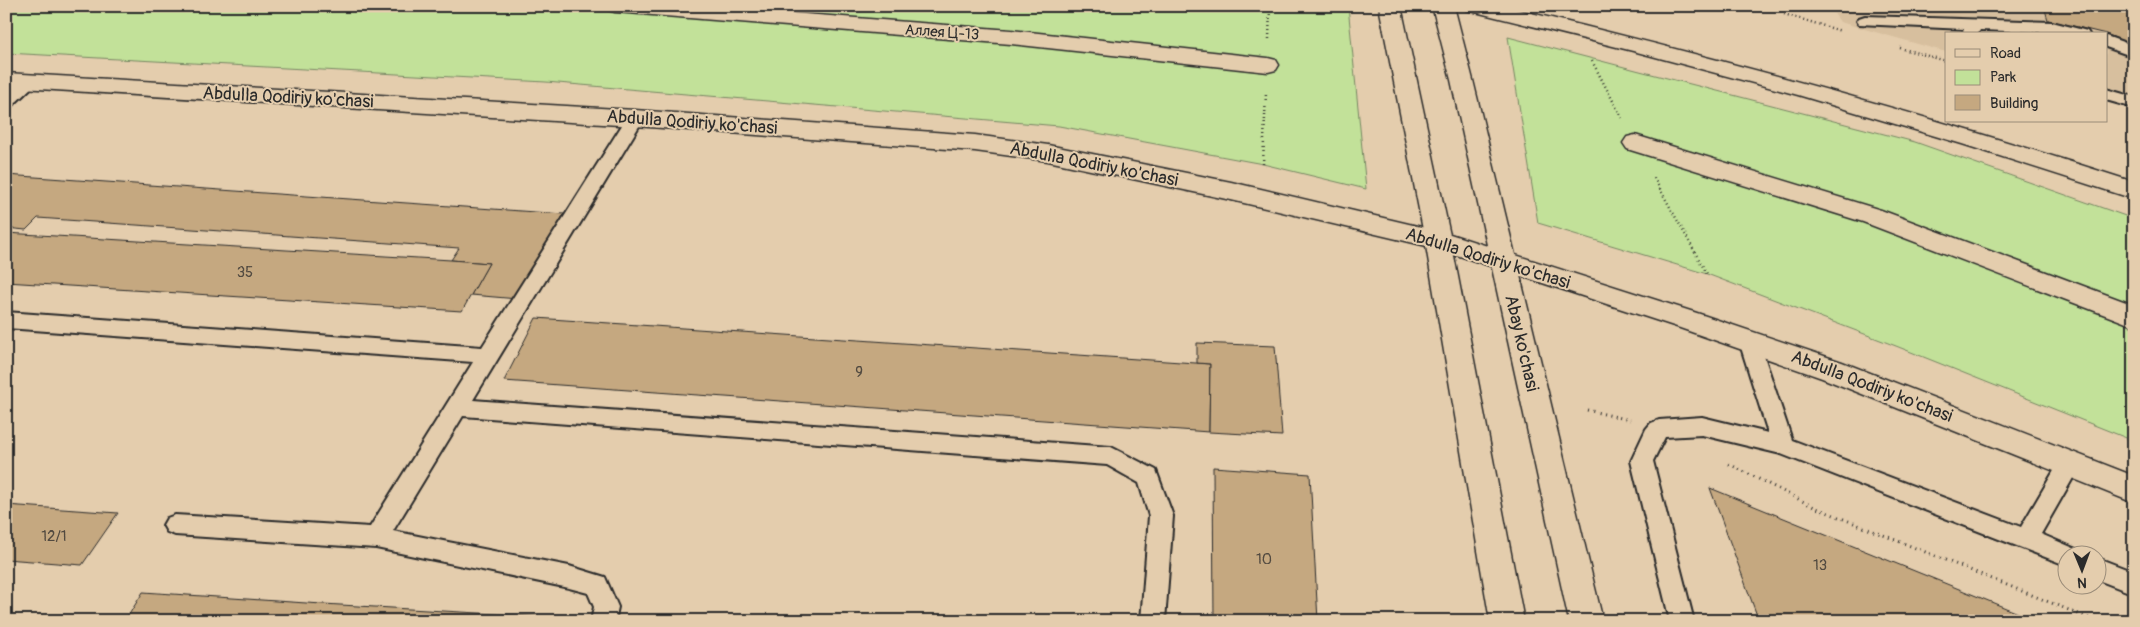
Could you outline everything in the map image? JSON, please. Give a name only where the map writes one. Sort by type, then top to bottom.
[{"type":"main road","name":"Аллея Ц-13","points":[[615,6],[1011,37],[1268,66]]},
{"type":"main road","points":[[1390,6],[1438,240],[1507,621]]},
{"type":"main road","name":"Abay ko'chasi","points":[[1443,6],[1462,80],[1586,621]]},
{"type":"main road","points":[[1474,6],[1682,56],[1852,102],[2134,191]]},
{"type":"main road","name":"Abdulla Qodiriy ko'chasi","points":[[17,81],[635,118],[975,143],[1048,153],[1231,191],[1438,240],[1749,341],[1840,373],[2134,490]]},
{"type":"main road","points":[[1635,143],[1872,216],[2134,316]]},
{"type":"lane","points":[[1865,21],[1972,30],[2052,27],[2073,32]]},
{"type":"lane","points":[[2108,42],[2134,52]]},
{"type":"lane","points":[[6,102],[17,81]]},
{"type":"lane","points":[[2108,95],[2134,103]]},
{"type":"lane","points":[[376,538],[635,118]]},
{"type":"lane","points":[[6,320],[488,355]]},
{"type":"lane","points":[[1749,341],[1783,446]]},
{"type":"lane","points":[[457,407],[1110,456],[1148,477],[1161,516],[1153,621]]},
{"type":"lane","points":[[1682,621],[1642,462],[1654,434],[1659,429],[1702,426],[1783,446],[2058,552]]},
{"type":"lane","points":[[2026,540],[2070,464]]},
{"type":"lane","points":[[176,525],[376,538],[569,577],[596,585],[606,607],[603,621]]},
{"type":"lane","points":[[2108,572],[2134,583]]},
{"type":"path","points":[[1587,410],[1659,429]]},
{"type":"path","points":[[1720,460],[1814,507],[2096,621]]},
{"type":"shaded area","points":[[1829,6],[2134,6],[2134,110],[2108,102],[2108,32],[1945,32],[1945,52],[1840,22]]},
{"type":"green space","points":[[6,6],[1348,6],[1366,189],[1263,164],[1059,126],[546,82],[6,53]]},
{"type":"green space","points":[[1508,37],[1915,142],[2134,219],[2134,441],[1896,346],[1707,274],[1538,223]]},
{"type":"building","points":[[2044,6],[2134,6],[2134,42],[2130,44],[2108,35],[2108,32],[2098,32],[2048,20]]},
{"type":"building","points":[[6,175],[564,214],[518,299],[471,295],[489,263],[451,260],[459,248],[38,218],[26,230],[6,228]]},
{"type":"building","points":[[6,233],[489,263],[462,311],[6,282]]},
{"type":"building","points":[[536,318],[1210,364],[1209,432],[504,381]]},
{"type":"building","points":[[1197,343],[1275,346],[1282,436],[1209,432],[1210,364],[1197,363]]},
{"type":"building","points":[[1213,467],[1310,474],[1318,621],[1214,621]]},
{"type":"building","points":[[1710,488],[1764,510],[2038,621],[1759,621]]},
{"type":"building","points":[[6,505],[118,513],[82,565],[6,559]]},
{"type":"building","points":[[143,592],[547,617],[545,621],[125,621]]}]
